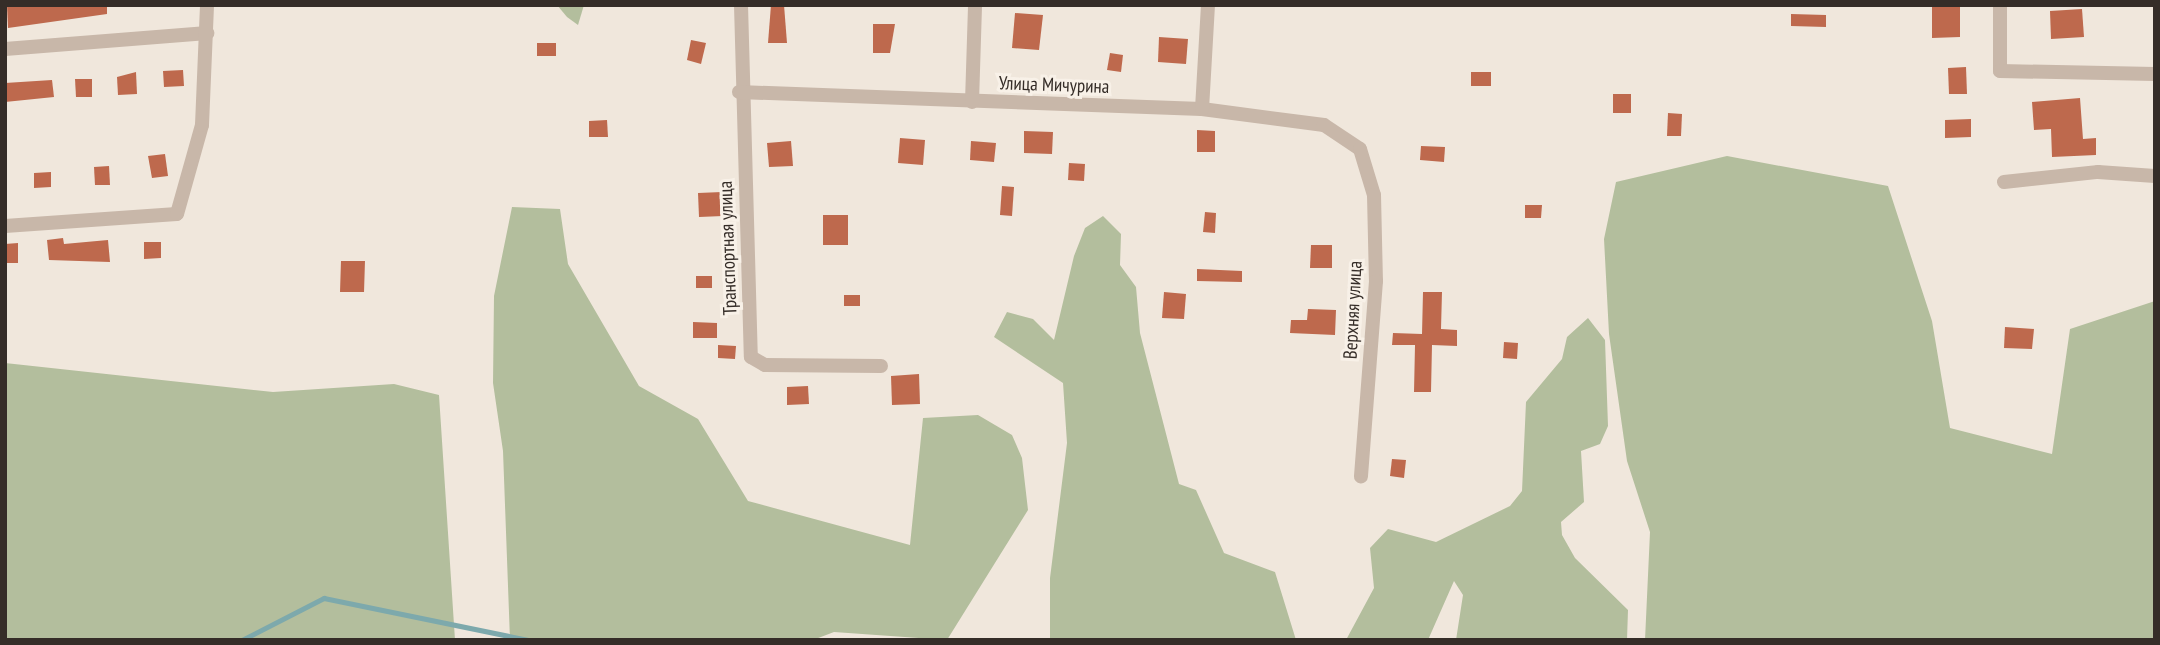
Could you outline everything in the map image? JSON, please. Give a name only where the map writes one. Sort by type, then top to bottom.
[{"type":"street","points":[[5,226],[177,214],[202,125],[207,5]]},
{"type":"street","name":"Транспортная улица","points":[[741,5],[739,92],[751,357],[765,365],[881,366]]},
{"type":"street","points":[[972,102],[975,5]]},
{"type":"street","points":[[1202,109],[1208,5]]},
{"type":"street","points":[[2000,5],[2000,71],[2155,75]]},
{"type":"street","points":[[5,49],[207,33]]},
{"type":"street","name":"Улица Мичурина","points":[[739,92],[1202,109],[1324,125],[1360,149]]},
{"type":"street","name":"Верхняя улица","points":[[1360,149],[1374,195],[1376,281],[1361,476]]},
{"type":"street","points":[[2004,183],[2098,172],[2155,176]]},
{"type":"green space","points":[[557,5],[584,5],[578,25],[567,17]]},
{"type":"green space","points":[[1727,156],[1888,186],[1932,321],[1950,428],[2052,454],[2070,329],[2155,301],[2155,640],[1645,640],[1650,532],[1627,461],[1609,334],[1604,239],[1616,182]]},
{"type":"green space","points":[[512,207],[560,209],[568,264],[639,386],[698,419],[748,501],[910,545],[923,418],[978,415],[1012,435],[1022,458],[1028,510],[947,640],[834,632],[813,640],[510,640],[503,451],[493,383],[494,296]]},
{"type":"green space","points":[[1103,216],[1121,234],[1120,265],[1136,287],[1140,333],[1179,484],[1196,490],[1224,553],[1275,572],[1296,640],[1050,640],[1050,578],[1067,443],[1063,383],[994,337],[1007,312],[1033,319],[1054,340],[1074,256],[1085,228]]},
{"type":"green space","points":[[1588,318],[1605,340],[1608,426],[1600,444],[1581,451],[1584,502],[1561,522],[1562,535],[1575,558],[1628,610],[1627,640],[1456,640],[1463,595],[1454,581],[1428,640],[1346,640],[1374,588],[1370,548],[1388,529],[1436,542],[1510,506],[1522,491],[1526,402],[1562,359],[1567,337]]},
{"type":"green space","points":[[5,363],[273,392],[394,384],[439,395],[455,640],[5,640]]},
{"type":"building","points":[[7,5],[107,5],[107,14],[8,28]]},
{"type":"building","points":[[771,5],[784,5],[787,43],[768,43]]},
{"type":"building","points":[[1932,5],[1960,5],[1960,37],[1932,38]]},
{"type":"building","points":[[2082,9],[2084,37],[2051,39],[2050,11]]},
{"type":"building","points":[[1015,13],[1043,15],[1039,50],[1012,48]]},
{"type":"building","points":[[1791,14],[1826,15],[1826,27],[1791,26]]},
{"type":"building","points":[[873,24],[895,24],[890,53],[873,53]]},
{"type":"building","points":[[1159,37],[1188,39],[1186,64],[1158,62]]},
{"type":"building","points":[[691,40],[706,43],[701,64],[687,60]]},
{"type":"building","points":[[537,43],[556,43],[556,56],[537,56]]},
{"type":"building","points":[[1110,53],[1123,55],[1121,72],[1107,70]]},
{"type":"building","points":[[1966,67],[1967,94],[1949,94],[1948,68]]},
{"type":"building","points":[[183,70],[184,86],[164,87],[163,71]]},
{"type":"building","points":[[136,72],[137,94],[118,95],[117,77]]},
{"type":"building","points":[[1471,72],[1491,72],[1491,86],[1471,86]]},
{"type":"building","points":[[75,79],[92,79],[92,97],[76,97]]},
{"type":"building","points":[[52,80],[54,97],[5,102],[5,83]]},
{"type":"building","points":[[1613,94],[1631,94],[1631,113],[1613,113]]},
{"type":"building","points":[[2080,98],[2083,139],[2096,138],[2096,155],[2052,157],[2051,129],[2034,130],[2032,102]]},
{"type":"building","points":[[1668,113],[1682,114],[1681,136],[1667,136]]},
{"type":"building","points":[[1971,119],[1971,137],[1945,138],[1945,120]]},
{"type":"building","points":[[607,120],[608,137],[589,137],[589,121]]},
{"type":"building","points":[[1197,130],[1215,131],[1215,152],[1197,152]]},
{"type":"building","points":[[1024,131],[1053,132],[1052,154],[1024,153]]},
{"type":"building","points":[[900,138],[925,140],[923,165],[898,163]]},
{"type":"building","points":[[791,141],[793,166],[769,167],[767,143]]},
{"type":"building","points":[[971,141],[996,143],[994,162],[970,160]]},
{"type":"building","points":[[1421,146],[1445,147],[1444,162],[1420,160]]},
{"type":"building","points":[[165,154],[168,176],[152,178],[148,156]]},
{"type":"building","points":[[1069,163],[1085,164],[1084,181],[1068,180]]},
{"type":"building","points":[[109,166],[110,185],[95,185],[94,167]]},
{"type":"building","points":[[51,172],[51,187],[34,188],[34,173]]},
{"type":"building","points":[[1002,186],[1014,187],[1012,216],[1000,215]]},
{"type":"building","points":[[722,192],[723,216],[699,217],[698,193]]},
{"type":"building","points":[[1525,205],[1542,205],[1541,218],[1525,218]]},
{"type":"building","points":[[1205,212],[1216,213],[1215,233],[1203,232]]},
{"type":"building","points":[[823,215],[848,215],[848,245],[823,245]]},
{"type":"building","points":[[63,238],[64,244],[108,240],[110,262],[49,260],[47,240]]},
{"type":"building","points":[[144,242],[161,242],[161,258],[144,259]]},
{"type":"building","points":[[18,243],[18,263],[5,263],[5,244]]},
{"type":"building","points":[[1311,245],[1332,245],[1332,268],[1310,268]]},
{"type":"building","points":[[341,261],[365,261],[364,292],[340,292]]},
{"type":"building","points":[[1197,269],[1242,271],[1242,282],[1197,281]]},
{"type":"building","points":[[696,276],[712,276],[712,288],[696,288]]},
{"type":"building","points":[[1164,292],[1186,294],[1184,319],[1162,318]]},
{"type":"building","points":[[1423,292],[1442,292],[1441,329],[1457,330],[1457,346],[1432,345],[1431,392],[1414,392],[1415,345],[1392,345],[1393,333],[1422,334]]},
{"type":"building","points":[[844,295],[860,295],[860,306],[844,306]]},
{"type":"building","points":[[1308,309],[1336,310],[1335,335],[1290,333],[1291,320],[1307,320]]},
{"type":"building","points":[[693,322],[717,323],[717,338],[693,338]]},
{"type":"building","points":[[2005,327],[2034,329],[2032,349],[2004,348]]},
{"type":"building","points":[[1504,342],[1518,343],[1517,359],[1503,358]]},
{"type":"building","points":[[718,345],[736,346],[735,359],[718,358]]},
{"type":"building","points":[[919,374],[920,404],[892,405],[891,376]]},
{"type":"building","points":[[808,386],[809,404],[787,405],[787,387]]},
{"type":"building","points":[[1392,459],[1406,460],[1404,478],[1390,476]]},
{"type":"waterway","points":[[242,640],[324,598],[528,640]]}]
